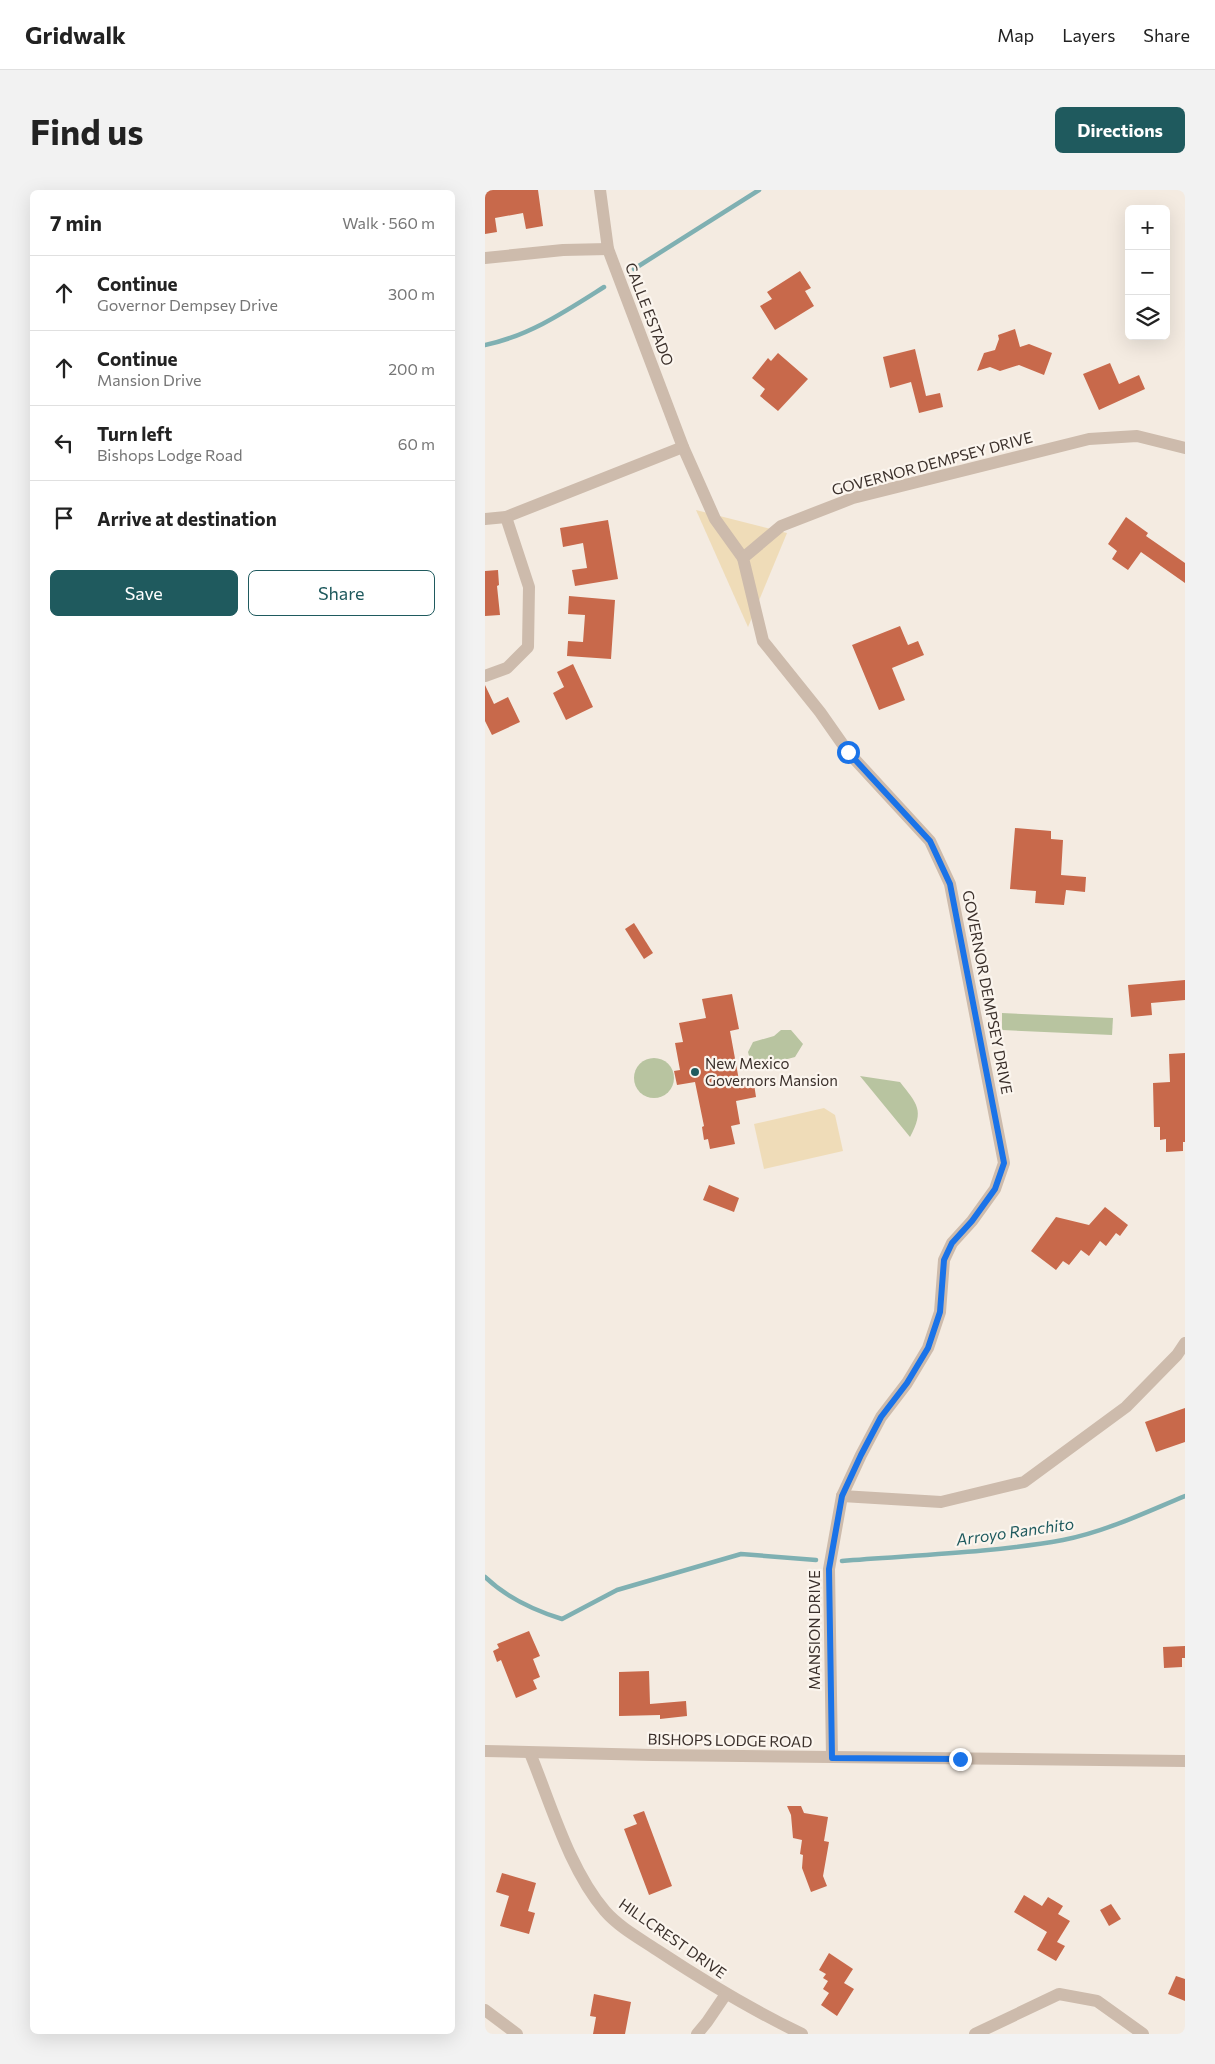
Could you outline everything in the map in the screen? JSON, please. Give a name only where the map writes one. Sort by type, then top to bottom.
[{"type":"street","name":"CALLE ESTADO","points":[[600,190],[608,249],[683,447],[715,519],[743,558]]},
{"type":"street","points":[[485,258],[563,250],[608,249]]},
{"type":"street","name":"GOVERNOR DEMPSEY DRIVE","points":[[928,1348],[940,1312],[944,1260],[952,1243],[972,1221],[995,1189],[1004,1163],[950,884],[930,841],[848,752],[820,712],[763,641],[743,558],[781,526],[853,498],[1089,440],[1137,436],[1185,448]]},
{"type":"street","points":[[485,519],[506,517],[683,447]]},
{"type":"street","points":[[485,676],[507,668],[528,647],[529,587],[506,517]]},
{"type":"street","points":[[842,1496],[941,1502],[1024,1482],[1126,1407],[1177,1355],[1185,1343]]},
{"type":"street","name":"MANSION DRIVE","points":[[832,1758],[829,1569],[842,1496],[881,1417],[907,1383],[928,1348]]},
{"type":"street","name":"BISHOPS LODGE ROAD","points":[[485,1751],[832,1758],[1185,1760]]},
{"type":"street","name":"HILLCREST DRIVE","points":[[530,1753],[575,1862],[593,1894],[606,1912],[621,1926],[726,1994],[697,2034]]},
{"type":"street","points":[[726,1994],[802,2034]]},
{"type":"street","points":[[975,2034],[1059,1994],[1097,2001],[1143,2034]]},
{"type":"street","points":[[485,2010],[517,2034]]},
{"type":"green space","points":[[1002,1013],[1113,1018],[1112,1035],[1002,1030]]},
{"type":"green space","points":[[781,1030],[791,1030],[803,1044],[795,1057],[769,1064],[751,1063],[748,1052],[753,1042],[774,1036]]},
{"type":"green space","points":[[658,1058],[665,1061],[671,1067],[674,1078],[673,1086],[665,1095],[658,1098],[650,1098],[643,1095],[635,1086],[634,1074],[637,1067],[646,1059]]},
{"type":"green space","points":[[860,1076],[900,1082],[915,1102],[917,1108],[917,1120],[910,1137]]},
{"type":"sand","points":[[696,510],[787,533],[748,627]]},
{"type":"sand","points":[[824,1108],[835,1115],[843,1151],[764,1169],[754,1124]]},
{"type":"building","points":[[538,190],[543,226],[526,229],[523,213],[495,218],[497,232],[485,234],[485,191]]},
{"type":"building","points":[[800,271],[811,288],[805,291],[814,306],[775,330],[760,306],[772,299],[767,292]]},
{"type":"building","points":[[1015,329],[1020,347],[1029,344],[1052,353],[1044,375],[1019,365],[1000,371],[990,367],[977,371],[984,353],[995,350],[999,339],[998,335]]},
{"type":"building","points":[[915,349],[926,396],[940,393],[943,407],[919,413],[911,382],[890,388],[883,357]]},
{"type":"building","points":[[778,353],[808,379],[778,411],[760,396],[765,389],[752,378],[768,358],[771,361]]},
{"type":"building","points":[[1110,363],[1119,384],[1139,375],[1145,389],[1099,410],[1083,374]]},
{"type":"building","points":[[1126,517],[1148,533],[1146,536],[1185,563],[1185,583],[1141,552],[1128,570],[1112,559],[1117,551],[1108,544]]},
{"type":"building","points":[[608,520],[618,579],[575,586],[572,570],[587,568],[583,543],[563,547],[560,528]]},
{"type":"building","points":[[498,570],[499,585],[497,586],[500,615],[485,616],[485,571]]},
{"type":"building","points":[[569,596],[615,600],[611,659],[567,656],[568,641],[583,642],[585,615],[568,614]]},
{"type":"building","points":[[900,626],[908,645],[918,641],[924,655],[892,668],[905,700],[879,710],[852,645]]},
{"type":"building","points":[[573,664],[593,707],[566,720],[553,693],[564,687],[557,672]]},
{"type":"building","points":[[485,685],[494,704],[508,697],[520,722],[492,735],[485,721]]},
{"type":"building","points":[[1015,828],[1051,831],[1051,839],[1063,840],[1061,875],[1086,877],[1085,892],[1066,890],[1064,905],[1035,903],[1036,891],[1010,889]]},
{"type":"building","points":[[634,923],[653,953],[644,959],[625,929]]},
{"type":"building","points":[[1185,980],[1185,1000],[1151,1003],[1152,1015],[1131,1017],[1128,985]]},
{"type":"building","name":"New Mexico Governors Mansion","points":[[732,994],[739,1029],[730,1031],[740,1086],[754,1084],[756,1097],[736,1101],[740,1124],[731,1126],[735,1144],[710,1149],[708,1139],[704,1140],[702,1127],[704,1126],[695,1082],[677,1085],[674,1071],[680,1070],[675,1043],[683,1042],[679,1023],[706,1018],[702,999]]},
{"type":"building","points":[[1185,1053],[1185,1142],[1183,1142],[1183,1151],[1166,1152],[1166,1139],[1160,1140],[1160,1127],[1154,1127],[1153,1083],[1170,1082],[1169,1054]]},
{"type":"building","points":[[709,1185],[739,1198],[734,1212],[703,1200]]},
{"type":"building","points":[[1105,1207],[1128,1225],[1120,1236],[1116,1233],[1106,1246],[1100,1241],[1089,1256],[1081,1250],[1069,1265],[1063,1261],[1056,1270],[1031,1251],[1056,1217],[1089,1225]]},
{"type":"building","points":[[1185,1408],[1185,1442],[1156,1452],[1145,1422]]},
{"type":"building","points":[[529,1631],[540,1656],[533,1659],[540,1677],[533,1680],[537,1689],[516,1698],[501,1660],[497,1662],[493,1651],[499,1648],[497,1644]]},
{"type":"building","points":[[1185,1646],[1185,1658],[1182,1658],[1182,1667],[1164,1668],[1163,1647]]},
{"type":"building","points":[[649,1671],[650,1704],[686,1701],[687,1716],[660,1719],[660,1715],[619,1716],[619,1672]]},
{"type":"building","points":[[787,1806],[801,1806],[804,1813],[828,1817],[824,1841],[829,1842],[823,1876],[827,1886],[811,1892],[802,1868],[803,1855],[800,1854],[802,1840],[793,1838],[791,1815]]},
{"type":"building","points":[[644,1811],[672,1886],[649,1895],[624,1829],[637,1824],[633,1815]]},
{"type":"building","points":[[502,1873],[536,1883],[528,1911],[535,1913],[529,1934],[500,1926],[509,1896],[496,1892]]},
{"type":"building","points":[[1024,1895],[1042,1906],[1048,1897],[1063,1906],[1058,1914],[1070,1921],[1057,1942],[1065,1946],[1056,1961],[1037,1950],[1047,1932],[1014,1912]]},
{"type":"building","points":[[1111,1904],[1121,1919],[1109,1926],[1100,1910]]},
{"type":"building","points":[[829,1953],[853,1969],[844,1983],[854,1989],[837,2016],[821,2005],[829,1993],[823,1989],[828,1981],[823,1978],[826,1974],[819,1970]]},
{"type":"building","points":[[1176,1976],[1185,1979],[1185,2001],[1168,1994]]},
{"type":"building","points":[[594,1994],[631,2002],[625,2034],[593,2034],[596,2017],[590,2016]]},
{"type":"waterway","points":[[634,269],[759,190]]},
{"type":"waterway","points":[[485,345],[517,336],[547,322],[604,287]]},
{"type":"waterway","name":"Arroyo Ranchito","points":[[842,1561],[981,1551],[1063,1540],[1110,1527],[1185,1496]]},
{"type":"waterway","points":[[485,1577],[502,1591],[521,1602],[541,1612],[562,1619],[617,1590],[741,1554],[816,1560]]},
{"type":"place","name":"New Mexico Governors Mansion","points":[[695,1072]]},
{"type":"route","points":[[848,752],[901,812],[930,841],[950,884],[1004,1163],[995,1189],[972,1221],[952,1243],[944,1260],[940,1312],[928,1348],[907,1383],[881,1417],[842,1496],[829,1569],[832,1758],[960,1759]]}]
